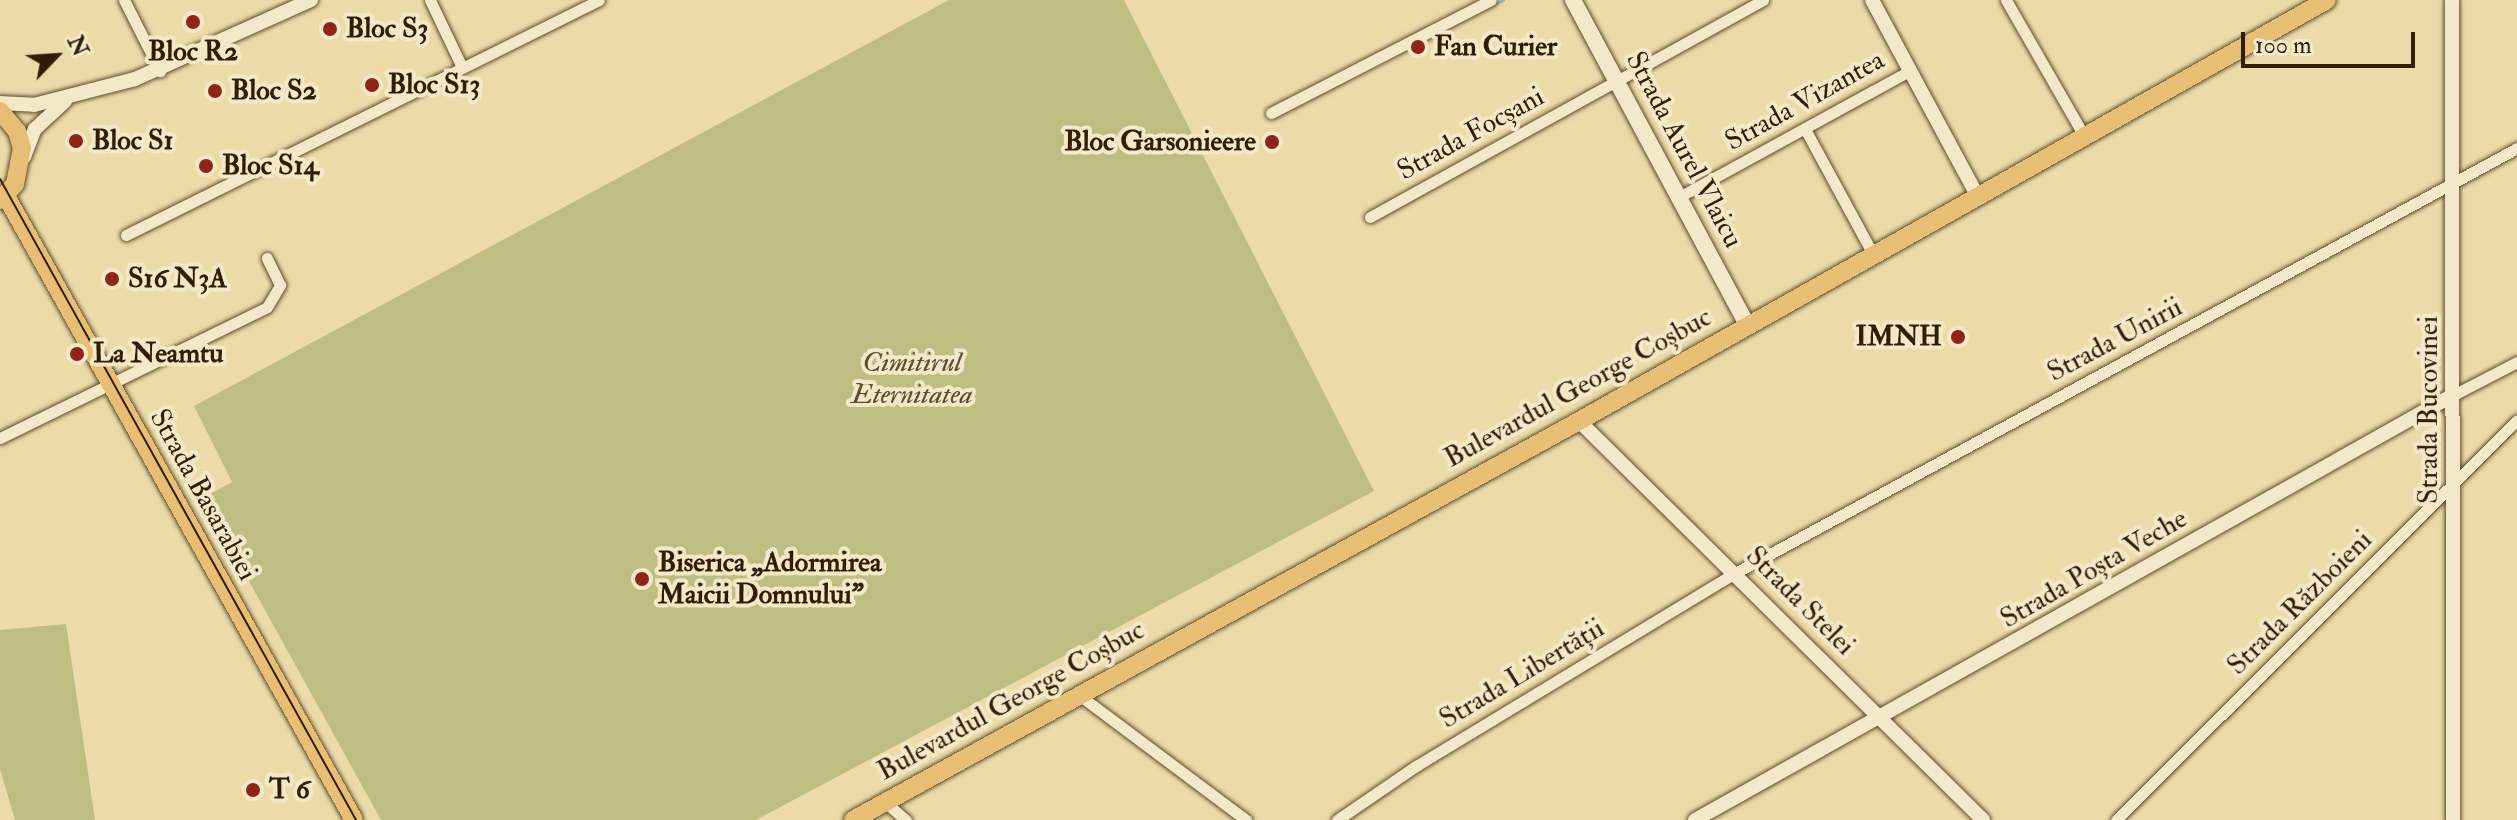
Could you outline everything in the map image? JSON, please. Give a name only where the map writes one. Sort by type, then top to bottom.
[{"type":"main road","name":"Strada Aurel Vlaicu","points":[[1573,0],[1747,324]]},
{"type":"main road","name":"Bulevardul George Coșbuc","points":[[853,820],[1579,421],[2083,134],[2327,0]]},
{"type":"main road","points":[[0,111],[17,131],[22,165],[3,198]]},
{"type":"main road","name":"Strada Basarabiei","points":[[3,198],[354,820]]},
{"type":"street","points":[[124,0],[160,71]]},
{"type":"street","points":[[0,103],[34,105],[66,99],[160,71],[311,0]]},
{"type":"street","points":[[430,0],[462,67]]},
{"type":"street","points":[[126,235],[599,0]]},
{"type":"street","points":[[1271,113],[1491,0]]},
{"type":"street","name":"Strada Focșani","points":[[1370,217],[1763,0]]},
{"type":"street","points":[[1872,0],[1977,195]]},
{"type":"street","points":[[2006,0],[2083,134]]},
{"type":"street","name":"Strada Bucovinei","points":[[2452,0],[2457,482],[2453,820]]},
{"type":"street","name":"Strada Vizantea","points":[[1679,197],[1911,70]]},
{"type":"street","points":[[22,165],[35,129],[66,99]]},
{"type":"street","points":[[1805,129],[1873,254]]},
{"type":"street","name":"Strada Unirii","points":[[1735,573],[2517,148]]},
{"type":"street","points":[[0,438],[275,301],[280,285],[267,258]]},
{"type":"street","name":"Strada Poșta Veche","points":[[1695,820],[1883,718],[2455,394],[2517,362]]},
{"type":"street","name":"Strada Războieni","points":[[2116,820],[2517,420]]},
{"type":"street","name":"Strada Stelei","points":[[1579,421],[1983,820]]},
{"type":"street","name":"Strada Libertății","points":[[1337,820],[1416,766],[1735,573]]},
{"type":"street","points":[[1079,695],[1246,820]]},
{"type":"street","points":[[885,802],[906,820]]},
{"type":"green space","name":"Cimitirul Eternitatea","points":[[949,0],[1124,0],[1374,491],[756,820],[381,820],[203,498],[232,482],[194,406]]},
{"type":"green space","points":[[66,624],[95,820],[15,820],[0,769],[0,630]]},
{"type":"waterway","points":[[1492,5],[1503,0]]},
{"type":"tram line","points":[[0,179],[356,820]]},
{"type":"place","name":"Bloc R2","points":[[193,22]]},
{"type":"place","name":"Bloc S3","points":[[330,29]]},
{"type":"place","name":"Fan Curier","points":[[1418,47]]},
{"type":"place","name":"Bloc S13","points":[[372,85]]},
{"type":"place","name":"Bloc S2","points":[[215,91]]},
{"type":"place","name":"Bloc S1","points":[[76,141]]},
{"type":"place","name":"Bloc Garsonieere","points":[[1272,142]]},
{"type":"place","name":"Bloc S14","points":[[206,166]]},
{"type":"place","name":"S16 N3A","points":[[112,279]]},
{"type":"place","name":"IMNH","points":[[1958,337]]},
{"type":"place","name":"La Neamtu","points":[[77,354]]},
{"type":"place","name":"Biserica „Adormirea Maicii Domnului”","points":[[642,579]]},
{"type":"place","name":"T 6","points":[[253,790]]}]
